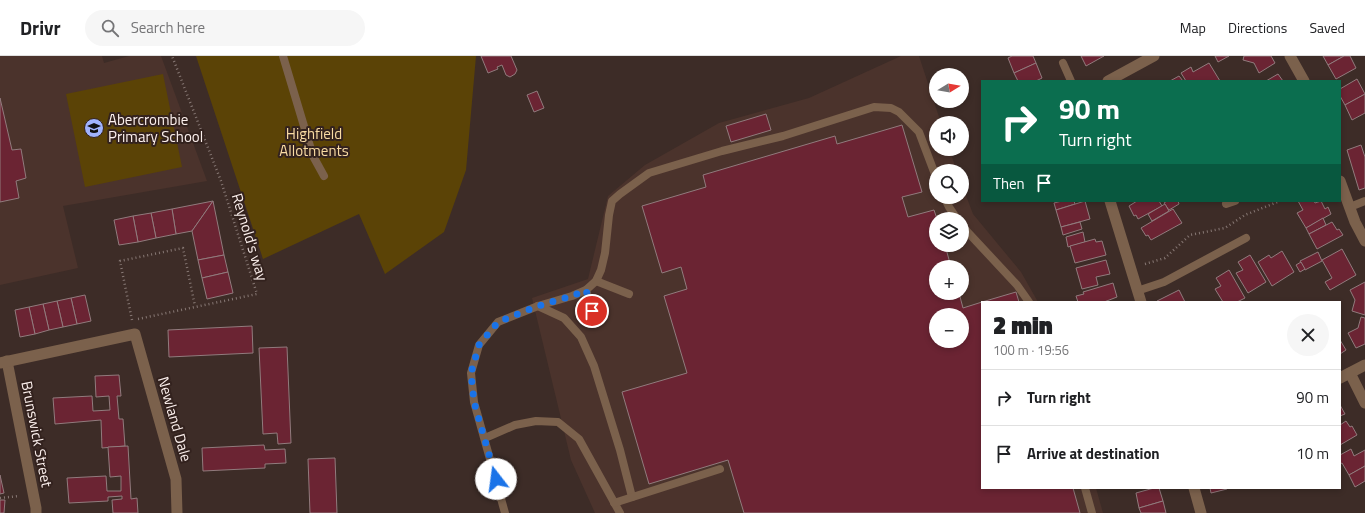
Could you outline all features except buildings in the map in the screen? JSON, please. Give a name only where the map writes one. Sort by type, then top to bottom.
[{"type":"street","points":[[1110,80],[1154,56]]},
{"type":"street","points":[[1290,56],[1303,80]]},
{"type":"street","points":[[1341,184],[1365,241]]},
{"type":"street","points":[[1110,202],[1141,301]]},
{"type":"street","points":[[3,362],[135,334]]},
{"type":"street","name":"Newland Dale","points":[[135,334],[176,479],[177,513]]},
{"type":"street","name":"Brunswick Street","points":[[3,362],[35,502],[36,513]]},
{"type":"street","points":[[1365,365],[1345,376],[1365,403]]},
{"type":"street","points":[[1194,489],[1201,513]]},
{"type":"lane","points":[[283,56],[313,156],[324,176]]},
{"type":"lane","points":[[1063,63],[1070,80]]},
{"type":"lane","points":[[505,513],[474,402],[471,373],[479,345],[498,322],[538,306],[572,296],[586,290],[596,281],[601,270],[605,254],[612,201],[620,194],[649,172],[783,136],[874,107],[891,108],[899,112],[919,132],[931,164]]},
{"type":"lane","points":[[1350,208],[1365,201]]},
{"type":"lane","points":[[1226,204],[1232,202]]},
{"type":"lane","points":[[969,234],[1017,285],[1029,301]]},
{"type":"lane","points":[[1137,291],[1164,282],[1246,238]]},
{"type":"lane","points":[[596,281],[629,294]]},
{"type":"lane","points":[[586,290],[592,311]]},
{"type":"lane","points":[[538,306],[564,318],[581,337],[594,366],[620,450],[632,497]]},
{"type":"lane","points":[[485,438],[515,425],[536,421],[558,422],[579,439],[620,513]]},
{"type":"lane","points":[[614,503],[720,469]]},
{"type":"lane","points":[[1085,489],[1092,513]]},
{"type":"path","name":"Reynold's way","points":[[132,320],[257,294],[221,181],[172,56]]},
{"type":"path","points":[[1131,269],[1164,258],[1190,235],[1225,228],[1245,215],[1278,202]]},
{"type":"path","points":[[135,334],[120,261],[184,248],[195,306]]},
{"type":"shaded area","name":"Abercrombie Primary School","points":[[0,56],[102,56],[104,63],[129,56],[161,56],[207,181],[63,206],[78,268],[0,285]]},
{"type":"shaded area","points":[[901,56],[919,56],[929,86],[929,108],[936,108],[939,116],[929,116],[929,156],[952,156],[954,164],[929,164],[929,204],[969,203],[973,214],[1021,272],[1037,301],[981,301],[981,489],[1096,489],[1103,513],[595,513],[571,460],[532,298],[588,279],[608,196],[645,165],[719,123],[809,98]]},
{"type":"green space","name":"Highfield Allotments","points":[[196,56],[476,56],[466,170],[444,232],[385,274],[359,214],[263,259]]},
{"type":"green space","points":[[163,74],[182,167],[85,187],[66,94]]},
{"type":"place","name":"Abercrombie Primary School","points":[[94,128]]},
{"type":"route","points":[[496,479],[474,402],[471,373],[479,345],[498,322],[538,306],[572,296],[586,290],[592,311]]}]
